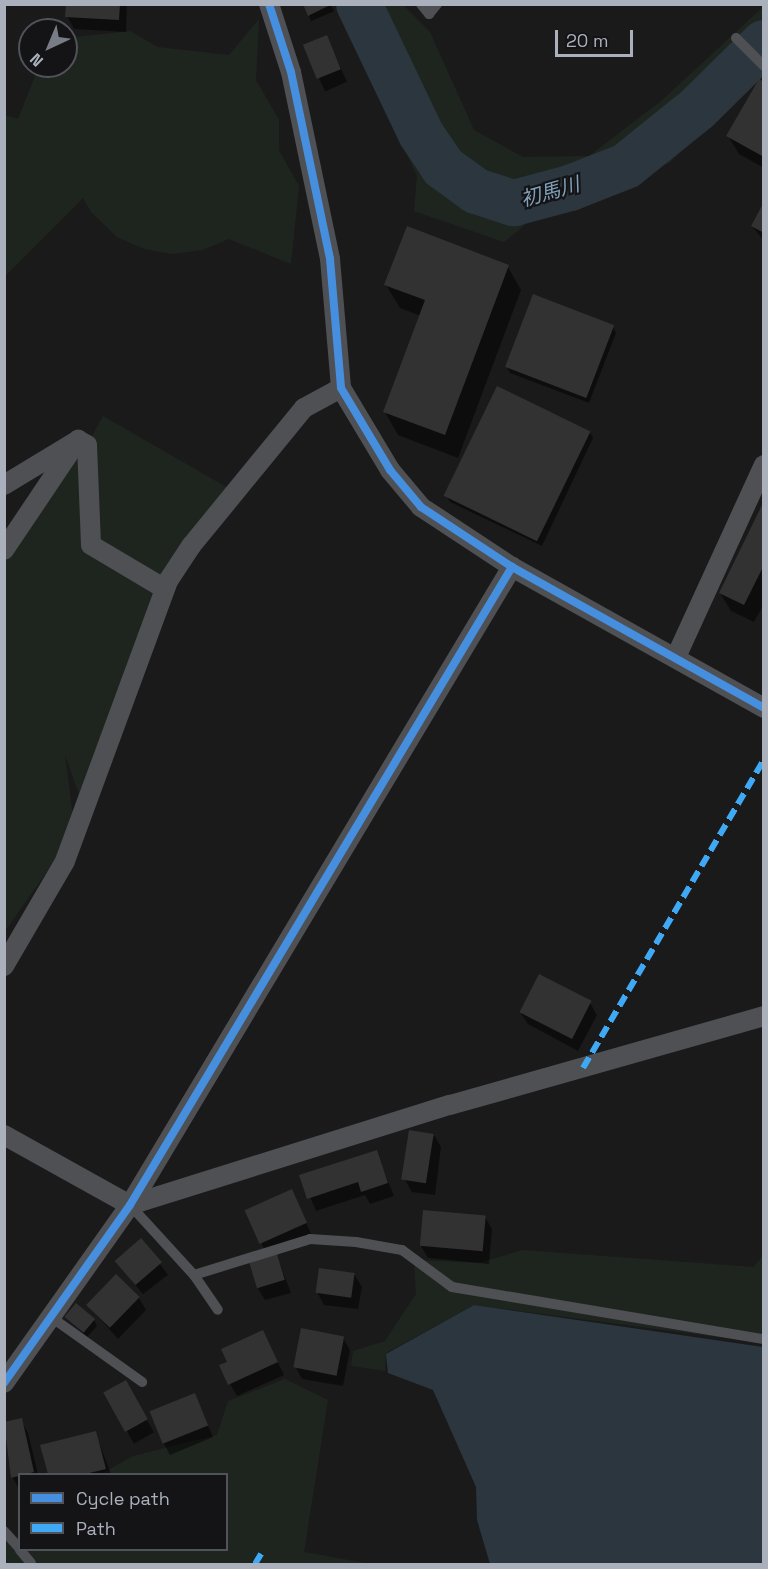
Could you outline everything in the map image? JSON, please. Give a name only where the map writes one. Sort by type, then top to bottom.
[{"type":"street","points":[[269,4],[291,72],[330,259],[341,388],[390,471],[421,507],[512,567],[764,708]]},
{"type":"street","points":[[4,966],[65,861],[165,589],[191,546],[304,408],[341,388]]},
{"type":"street","points":[[78,440],[87,444],[91,545],[165,589]]},
{"type":"street","points":[[4,486],[78,440]]},
{"type":"street","points":[[4,550],[78,440]]},
{"type":"street","points":[[676,657],[764,465]]},
{"type":"street","points":[[4,1383],[130,1205],[512,567]]},
{"type":"street","points":[[4,1135],[130,1205],[450,1106],[764,1016]]},
{"type":"lane","points":[[421,4],[429,14],[437,4]]},
{"type":"lane","points":[[736,38],[764,66]]},
{"type":"lane","points":[[130,1205],[194,1275],[218,1310]]},
{"type":"lane","points":[[194,1275],[310,1239],[356,1242],[402,1250],[453,1287],[764,1339]]},
{"type":"lane","points":[[51,1317],[142,1382]]},
{"type":"lane","points":[[4,1531],[18,1547]]},
{"type":"lane","points":[[22,1551],[32,1563]]},
{"type":"shaded area","points":[[339,5],[403,5],[430,32],[474,130],[523,157],[589,156],[661,101],[763,7],[763,73],[669,163],[541,212],[504,242],[414,211],[417,176]]},
{"type":"shaded area","points":[[259,19],[256,80],[279,120],[279,150],[299,186],[291,264],[229,239],[202,250],[172,254],[144,249],[117,237],[91,212],[83,198],[5,276],[5,115],[18,119],[34,78],[78,78],[78,37],[130,31],[158,47],[229,55]]},
{"type":"shaded area","points":[[103,416],[235,492],[168,581],[84,808],[65,755],[75,832],[5,931],[4,558],[87,445]]},
{"type":"shaded area","points":[[522,1250],[754,1267],[763,1255],[763,1343],[474,1305],[386,1353],[385,1371],[351,1366],[353,1351],[385,1341],[416,1294],[414,1260],[479,1263]]},
{"type":"shaded area","points":[[474,1305],[763,1347],[763,1564],[490,1564],[477,1520],[476,1487],[433,1390],[388,1373],[386,1354]]},
{"type":"shaded area","points":[[285,1379],[328,1400],[304,1552],[371,1564],[5,1564],[4,1541],[18,1536],[18,1551],[228,1551],[228,1473],[103,1473],[133,1456],[217,1435],[228,1401]]},
{"type":"building","points":[[66,4],[120,4],[119,20],[65,17]]},
{"type":"building","points":[[303,4],[332,4],[308,16]]},
{"type":"building","points":[[327,35],[341,69],[317,79],[303,45]]},
{"type":"building","points":[[759,79],[764,82],[764,157],[726,136]]},
{"type":"building","points":[[764,202],[764,233],[751,226]]},
{"type":"building","points":[[407,226],[509,265],[445,435],[383,412],[425,300],[384,285]]},
{"type":"building","points":[[533,294],[614,325],[586,398],[505,367]]},
{"type":"building","points":[[497,386],[590,432],[537,541],[444,496]]},
{"type":"building","points":[[764,501],[764,565],[744,605],[719,593]]},
{"type":"building","points":[[539,974],[592,1001],[572,1039],[519,1012]]},
{"type":"building","points":[[409,1130],[434,1134],[426,1183],[401,1179]]},
{"type":"building","points":[[377,1150],[388,1183],[361,1192],[358,1182],[307,1199],[299,1175]]},
{"type":"building","points":[[292,1189],[307,1223],[260,1244],[244,1210]]},
{"type":"building","points":[[423,1210],[486,1215],[483,1251],[420,1246]]},
{"type":"building","points":[[141,1238],[162,1262],[136,1285],[115,1261]]},
{"type":"building","points":[[276,1251],[285,1280],[257,1288],[248,1259]]},
{"type":"building","points":[[319,1268],[355,1273],[351,1298],[316,1293]]},
{"type":"building","points":[[116,1274],[140,1297],[110,1328],[86,1305]]},
{"type":"building","points":[[76,1303],[95,1319],[84,1333],[64,1317]]},
{"type":"building","points":[[301,1328],[344,1336],[337,1376],[293,1367]]},
{"type":"building","points":[[263,1330],[278,1362],[228,1385],[219,1365],[227,1362],[221,1349]]},
{"type":"building","points":[[126,1380],[148,1419],[125,1432],[103,1393]]},
{"type":"building","points":[[195,1393],[208,1425],[163,1444],[150,1411]]},
{"type":"building","points":[[22,1418],[34,1472],[18,1473],[18,1476],[11,1478],[4,1422]]},
{"type":"building","points":[[96,1431],[106,1469],[89,1473],[48,1473],[40,1445]]},
{"type":"waterway","name":"初馬川","points":[[359,4],[421,134],[443,167],[476,191],[514,203],[570,188],[626,166],[697,109],[764,43]]},
{"type":"marked path","points":[[583,1068],[764,760]]},
{"type":"marked path","points":[[255,1564],[261,1554]]},
{"type":"cycle path","points":[[269,4],[291,72],[330,259],[341,388],[390,470],[421,507],[512,567],[764,708]]},
{"type":"cycle path","points":[[4,1383],[130,1205],[512,567]]}]
